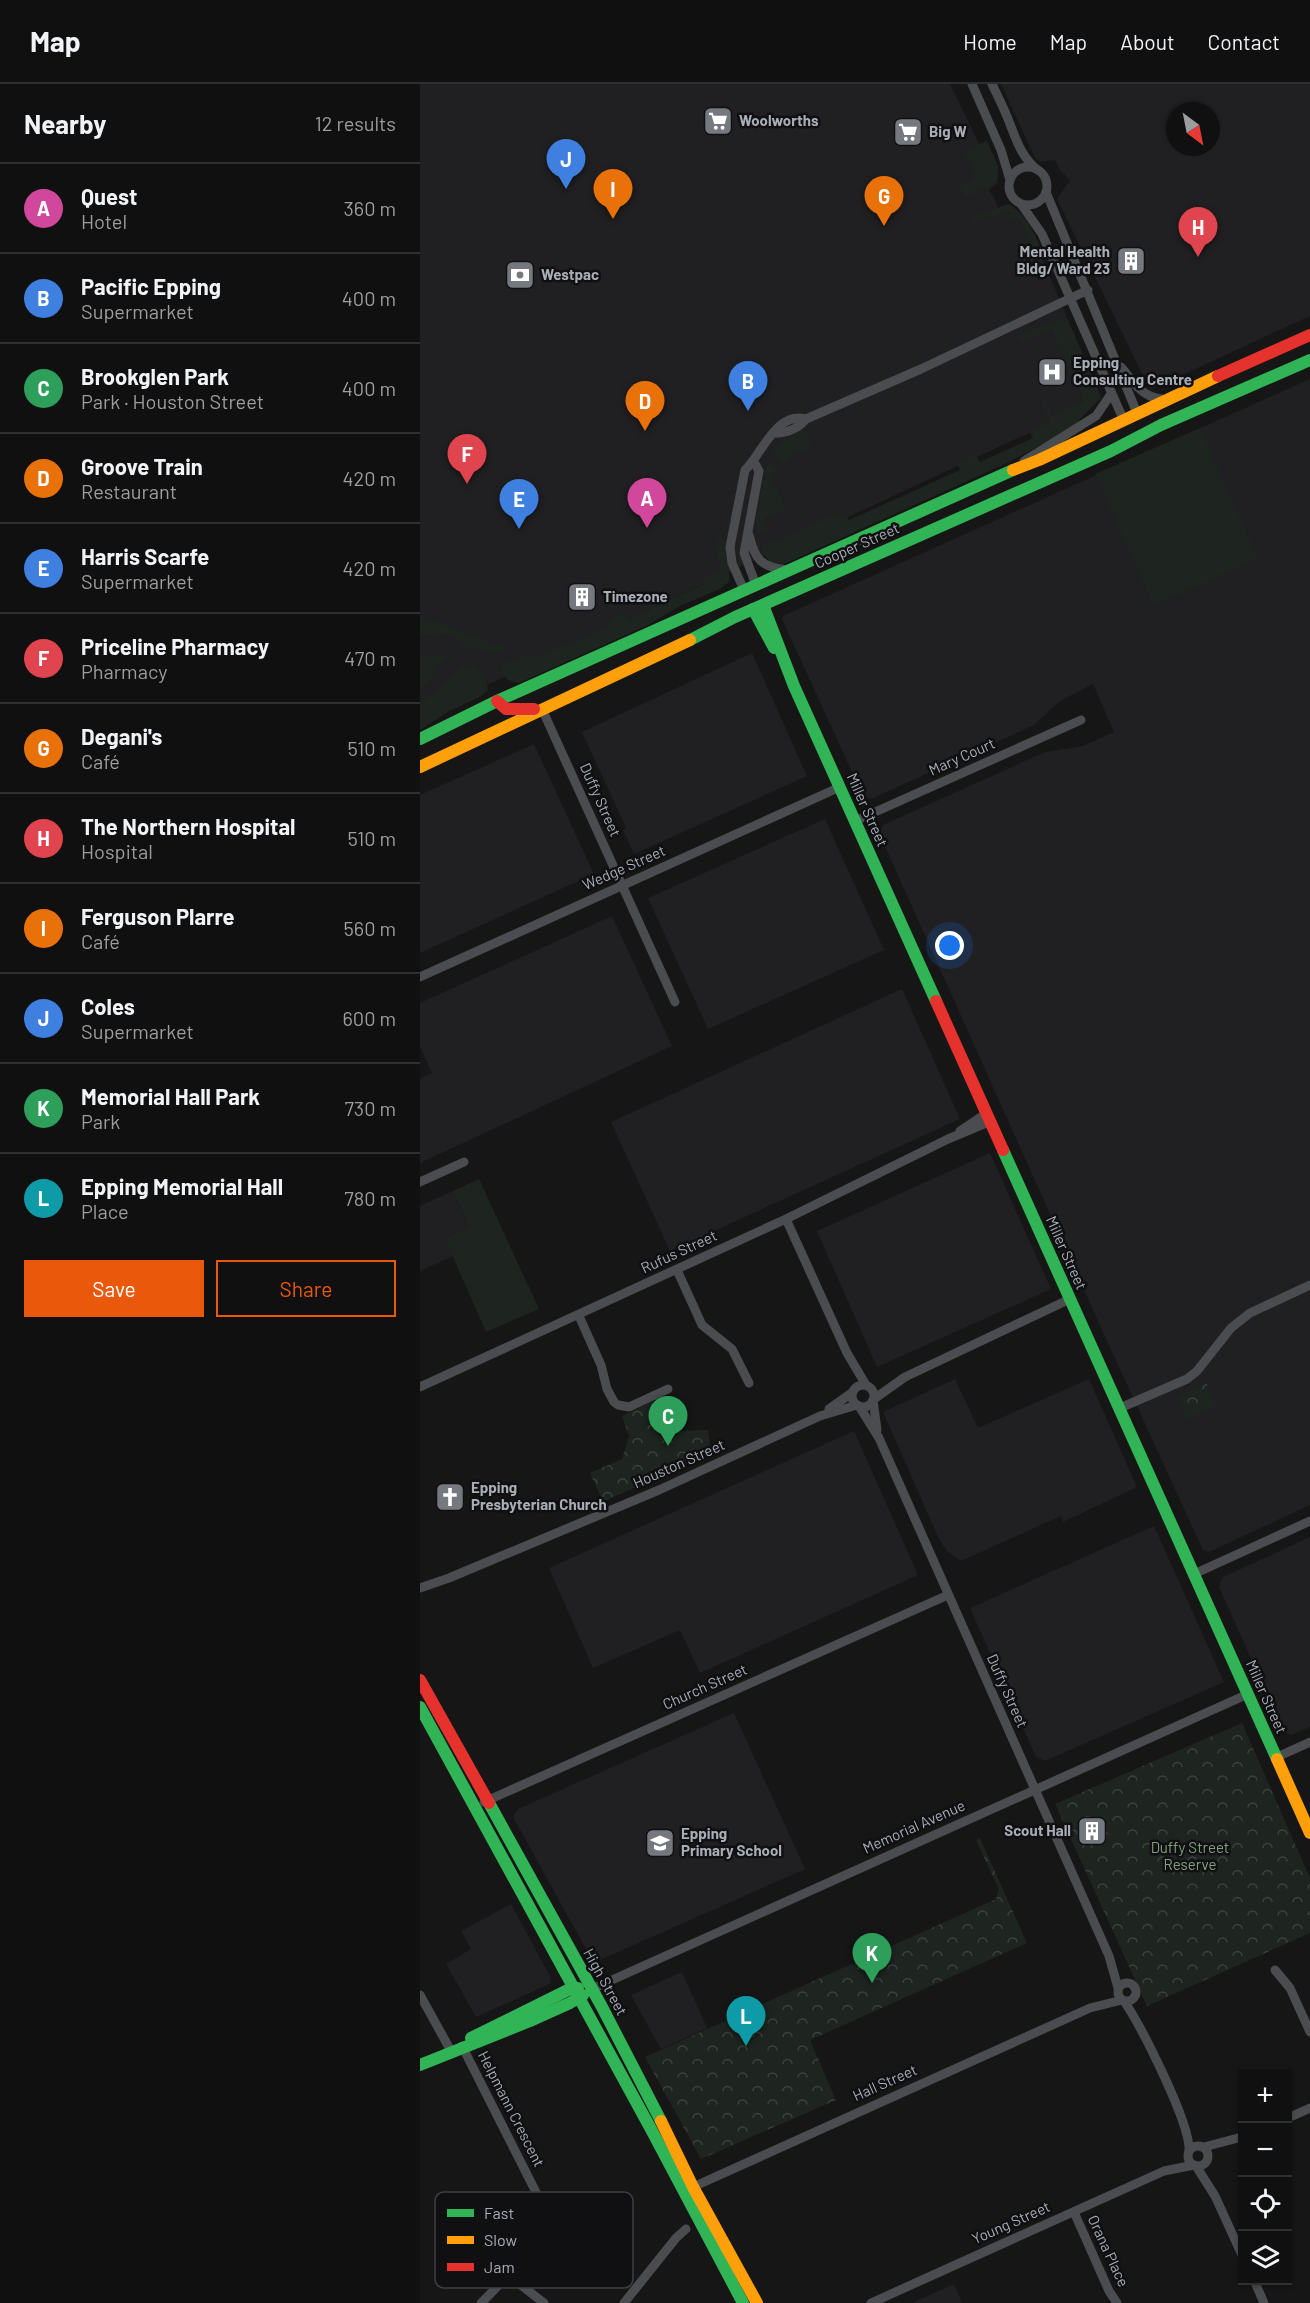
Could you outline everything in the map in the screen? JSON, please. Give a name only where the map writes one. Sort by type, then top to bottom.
[{"type":"main road","name":"Cooper Street","points":[[420,739],[498,701],[1005,473],[1039,460],[1310,335]]},
{"type":"main road","name":"Cooper Street","points":[[420,767],[758,607],[1310,360]]},
{"type":"main road","points":[[1137,413],[1146,432]]},
{"type":"main road","points":[[1124,421],[1133,440]]},
{"type":"main road","points":[[756,585],[758,607]]},
{"type":"main road","points":[[744,590],[758,607]]},
{"type":"main road","name":"Miller Street","points":[[758,607],[1310,1833]]},
{"type":"main road","points":[[498,701],[506,709],[517,711],[542,709]]},
{"type":"main road","name":"High Street","points":[[420,1680],[592,1989],[644,2086],[693,2187],[757,2303]]},
{"type":"main road","name":"High Street","points":[[420,1707],[652,2131],[743,2303]]},
{"type":"main road","name":"Memorial Avenue","points":[[420,2065],[457,2048],[506,2019],[572,1988],[592,1989]]},
{"type":"main road","name":"Memorial Avenue","points":[[457,2048],[511,2030],[578,1999],[592,1989]]},
{"type":"street","points":[[972,84],[1001,150],[1010,180],[1011,194],[1042,234],[1124,421]]},
{"type":"street","points":[[992,84],[1010,123],[1016,143],[1028,162],[1045,179],[1046,192],[1137,413]]},
{"type":"street","points":[[1010,180],[1018,171],[1036,169]]},
{"type":"street","points":[[1021,204],[1036,204],[1046,192]]},
{"type":"street","points":[[744,590],[732,563],[730,547],[745,470],[754,462],[764,443],[774,433],[783,434],[802,424],[806,419],[921,369],[1088,290]]},
{"type":"street","points":[[1116,360],[1144,393],[1155,399],[1168,399]]},
{"type":"street","points":[[1005,473],[1087,422],[1102,410],[1111,394]]},
{"type":"street","points":[[754,462],[759,471],[744,553],[756,585]]},
{"type":"street","points":[[749,532],[752,549],[763,564],[788,570]]},
{"type":"street","name":"Duffy Street","points":[[542,709],[675,1002]]},
{"type":"street","name":"Mary Court","points":[[855,821],[1081,720]]},
{"type":"street","name":"Wedge Street","points":[[420,977],[840,787]]},
{"type":"street","name":"Rufus Street","points":[[420,1387],[579,1316],[786,1219],[989,1117]]},
{"type":"street","points":[[420,1182],[464,1162]]},
{"type":"street","points":[[786,1219],[848,1353],[867,1386],[873,1390],[874,1400]]},
{"type":"street","points":[[677,1270],[702,1325],[732,1349],[749,1383]]},
{"type":"street","points":[[1120,1408],[1187,1379],[1197,1371],[1231,1328],[1250,1313],[1310,1285]]},
{"type":"street","points":[[848,1353],[854,1390],[853,1399],[858,1405],[869,1405],[905,1377],[1070,1299]]},
{"type":"street","points":[[579,1316],[601,1365],[607,1389],[614,1402],[629,1407],[668,1389]]},
{"type":"street","points":[[854,1390],[905,1377]]},
{"type":"street","name":"Houston Street","points":[[820,1416],[854,1390]]},
{"type":"street","name":"Duffy Street","points":[[874,1400],[873,1412],[879,1438]]},
{"type":"street","name":"Duffy Street","points":[[858,1405],[879,1438],[1109,1956],[1118,1989]]},
{"type":"street","name":"Houston Street","points":[[420,1588],[659,1490],[820,1416],[858,1405]]},
{"type":"street","points":[[1194,1574],[1310,1521]]},
{"type":"street","name":"Houston Street","points":[[420,1595],[449,1578]]},
{"type":"street","name":"Church Street","points":[[475,1807],[948,1595]]},
{"type":"street","name":"Memorial Avenue","points":[[592,1989],[1248,1694]]},
{"type":"street","points":[[1277,1757],[1310,1742]]},
{"type":"street","name":"Duffy Street","points":[[1109,1956],[1130,1983]]},
{"type":"street","points":[[1275,1970],[1290,1988],[1310,2032]]},
{"type":"street","points":[[1144,2033],[1136,1989],[1130,1983],[1125,1982],[1118,1989],[1118,1996],[1144,2033],[1183,2121],[1190,2142],[1189,2160],[1215,2196],[1238,2246]]},
{"type":"street","name":"Hall Street","points":[[693,2187],[1090,2008],[1118,1989]]},
{"type":"street","points":[[420,1995],[457,2048]]},
{"type":"street","points":[[1123,2000],[1132,1999],[1136,1995]]},
{"type":"street","name":"Hall Street","points":[[1090,2008],[1123,2000]]},
{"type":"street","name":"Helpmann Crescent","points":[[457,2048],[535,2192]]},
{"type":"street","points":[[1292,2116],[1310,2108]]},
{"type":"street","points":[[1183,2121],[1208,2153],[1208,2170],[1215,2196]]},
{"type":"street","points":[[1189,2152],[1193,2147],[1203,2147],[1238,2138]]},
{"type":"street","points":[[1195,2166],[1202,2165],[1231,2141]]},
{"type":"street","name":"Young Street","points":[[870,2303],[1164,2171],[1189,2152]]},
{"type":"street","name":"Young Street","points":[[1164,2171],[1195,2166]]},
{"type":"street","name":"Orana Place","points":[[1074,2212],[1109,2291],[1117,2303]]},
{"type":"street","points":[[624,2303],[676,2238],[686,2229]]},
{"type":"street","points":[[1256,2285],[1264,2303]]},
{"type":"street","name":"Helpmann Crescent","points":[[481,2303],[495,2288]]},
{"type":"street","points":[[525,2288],[544,2303]]},
{"type":"shaded area","points":[[420,84],[950,84],[998,183],[989,190],[996,201],[999,214],[1010,212],[1025,219],[1102,399],[420,716]]},
{"type":"shaded area","points":[[1001,84],[1310,84],[1310,316],[1150,390],[1057,199],[1070,180],[1060,170],[1055,160],[1041,162],[1035,158]]},
{"type":"shaded area","points":[[1310,379],[1310,1505],[1209,1552],[1203,1550],[1107,1341],[879,833],[883,825],[1045,752],[1083,746],[1114,732],[1093,684],[1060,701],[1034,725],[871,799],[863,796],[782,619],[783,616]]},
{"type":"shaded area","points":[[752,653],[807,776],[634,854],[623,830],[626,828],[582,732]]},
{"type":"shaded area","points":[[534,744],[594,874],[420,953],[420,795]]},
{"type":"shaded area","points":[[825,819],[884,950],[708,1029],[648,898]]},
{"type":"shaded area","points":[[612,916],[672,1046],[420,1163],[420,1079],[432,1073],[420,1047],[420,1003]]},
{"type":"shaded area","points":[[902,989],[960,1119],[670,1251],[611,1122]]},
{"type":"shaded area","points":[[990,1153],[1051,1289],[877,1367],[817,1231]]},
{"type":"shaded area","points":[[453,1191],[469,1227],[445,1239],[453,1256],[420,1271],[420,1206]]},
{"type":"shaded area","points":[[955,1379],[978,1428],[1089,1379],[1137,1487],[1063,1522],[1061,1516],[961,1561],[947,1551],[939,1539],[883,1412]]},
{"type":"shaded area","points":[[854,1431],[918,1575],[700,1673],[680,1630],[593,1668],[549,1568]]},
{"type":"shaded area","points":[[1154,1526],[1224,1682],[1045,1761],[1036,1757],[970,1608]]},
{"type":"shaded area","points":[[1310,1537],[1310,1727],[1291,1735],[1284,1732],[1219,1587],[1223,1577]]},
{"type":"shaded area","name":"Epping Primary School","points":[[734,1713],[805,1869],[600,1960],[590,1956],[513,1817],[518,1809]]},
{"type":"shaded area","points":[[511,1904],[551,1978],[550,1984],[476,2017],[446,1964],[471,1949],[461,1931]]},
{"type":"shaded area","points":[[682,1972],[707,2028],[661,2049],[631,1995]]},
{"type":"shaded area","points":[[954,2284],[962,2303],[912,2303]]},
{"type":"green space","points":[[987,141],[998,166],[998,179],[991,185],[965,197],[959,186],[976,177],[964,150]]},
{"type":"green space","points":[[1008,204],[1026,220],[1044,256],[1038,258],[1019,218],[1012,220],[1010,212],[970,222],[972,217]]},
{"type":"green space","points":[[1056,320],[1063,320],[1070,325],[1100,394],[1097,402],[1078,421],[1080,424],[1009,462],[782,565],[772,564],[763,553],[761,545],[840,512],[842,516],[846,514],[849,520],[960,470],[956,462],[976,456],[980,462],[1033,438],[1030,431],[1051,422],[1041,402],[1046,400],[1053,416],[1084,401],[1052,330],[1020,344],[1017,336]]},
{"type":"green space","points":[[1200,428],[1258,558],[1154,606],[1095,474]]},
{"type":"green space","points":[[803,429],[808,433],[812,444],[806,447],[809,453],[802,455],[800,451],[792,454],[794,459],[785,464],[774,455],[775,449],[790,434]]},
{"type":"green space","points":[[770,463],[778,471],[770,475],[787,510],[764,519],[769,530],[759,534],[757,533],[757,517],[767,465]]},
{"type":"green space","points":[[721,535],[729,565],[729,582],[720,589],[680,606],[648,625],[519,683],[508,680],[501,672],[502,666],[517,657],[538,657],[607,626],[618,615],[625,613],[628,619],[704,584],[702,578],[721,568],[716,552]]},
{"type":"green space","points":[[420,616],[506,647],[504,651],[493,654],[470,648],[456,650],[463,641],[455,640],[455,634],[420,635]]},
{"type":"green space","points":[[449,655],[429,681],[420,689],[420,656]]},
{"type":"green space","points":[[465,665],[475,667],[481,672],[488,690],[480,697],[449,711],[420,730],[420,701],[440,689]]},
{"type":"green space","points":[[479,1179],[539,1309],[486,1332],[445,1239],[469,1227],[453,1191]]},
{"type":"green space","points":[[1206,1382],[1216,1405],[1187,1419],[1177,1398]]},
{"type":"green space","points":[[654,1401],[669,1431],[708,1430],[711,1453],[603,1502],[590,1473],[622,1459],[629,1436],[622,1416]]},
{"type":"green space","name":"Duffy Street Reserve","points":[[1242,1723],[1310,1878],[1310,1933],[1147,2006],[1055,1804]]},
{"type":"green space","points":[[980,1838],[1027,1943],[810,2040],[836,2100],[701,2159],[645,2057],[996,1899],[999,1890],[976,1840]]},
{"type":"traffic: fast","points":[[690,640],[735,617],[1111,451],[1161,425],[1310,360]]},
{"type":"traffic: fast","points":[[420,739],[497,701],[1013,470]]},
{"type":"traffic: fast","points":[[763,605],[794,686],[936,1001]]},
{"type":"traffic: fast","points":[[753,609],[774,648]]},
{"type":"traffic: fast","points":[[1003,1150],[1277,1759]]},
{"type":"traffic: fast","points":[[420,1707],[652,2131],[743,2303]]},
{"type":"traffic: fast","points":[[489,1803],[602,2007],[661,2121]]},
{"type":"traffic: fast","points":[[471,2038],[572,1988],[578,1988]]},
{"type":"traffic: fast","points":[[420,2065],[530,2021],[583,1995]]},
{"type":"traffic: slow","points":[[1013,470],[1218,376]]},
{"type":"traffic: slow","points":[[420,767],[690,640]]},
{"type":"traffic: slow","points":[[1277,1759],[1310,1833]]},
{"type":"traffic: slow","points":[[661,2121],[693,2187],[757,2303]]},
{"type":"traffic: jam","points":[[1218,376],[1310,335]]},
{"type":"traffic: jam","points":[[497,701],[506,709],[534,709]]},
{"type":"traffic: jam","points":[[936,1001],[1003,1150]]},
{"type":"traffic: jam","points":[[420,1680],[489,1803]]},
{"type":"place","name":"Woolworths","points":[[718,121]]},
{"type":"place","name":"Big W","points":[[908,132]]},
{"type":"place","name":"Coles","points":[[566,189]]},
{"type":"place","name":"Ferguson Plarre","points":[[613,219]]},
{"type":"place","name":"Degani's","points":[[884,226]]},
{"type":"place","name":"The Northern Hospital","points":[[1198,257]]},
{"type":"place","name":"Mental Health Bldg/ Ward 23","points":[[1131,261]]},
{"type":"place","name":"Westpac","points":[[520,275]]},
{"type":"place","name":"Epping Consulting Centre","points":[[1052,372]]},
{"type":"place","name":"Pacific Epping","points":[[748,411]]},
{"type":"place","name":"Groove Train","points":[[645,431]]},
{"type":"place","name":"Priceline Pharmacy","points":[[467,484]]},
{"type":"place","name":"Quest","points":[[647,528]]},
{"type":"place","name":"Harris Scarfe","points":[[519,529]]},
{"type":"place","name":"Timezone","points":[[582,597]]},
{"type":"place","name":"Brookglen Park","points":[[668,1446]]},
{"type":"place","name":"Epping Presbyterian Church","points":[[450,1497]]},
{"type":"place","name":"Scout Hall","points":[[1092,1831]]},
{"type":"place","name":"Epping Primary School","points":[[660,1843]]},
{"type":"place","name":"Memorial Hall Park","points":[[872,1983]]},
{"type":"place","name":"Epping Memorial Hall","points":[[746,2046]]}]
